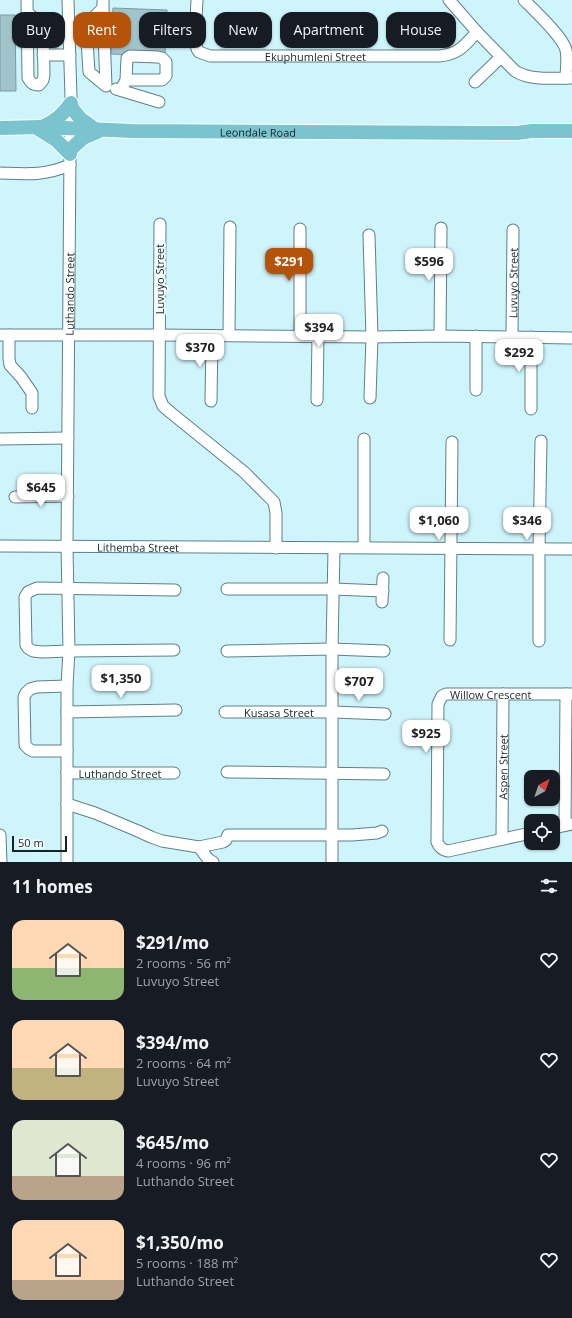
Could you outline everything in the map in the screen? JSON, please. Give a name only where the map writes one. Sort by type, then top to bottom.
[{"type":"main road","points":[[71,105],[80,118],[98,130],[83,138],[70,156],[56,140],[39,128],[57,120],[71,105]]},
{"type":"main road","name":"Leondale Road","points":[[0,128],[516,133],[572,138]]},
{"type":"main road","name":"Leondale Road","points":[[516,133],[532,131],[572,131]]},
{"type":"street","points":[[27,0],[27,12]]},
{"type":"street","name":"Luthando Street","points":[[67,862],[66,773],[69,651],[67,546],[71,128],[68,0]]},
{"type":"street","name":"Ekuphumleni Street","points":[[197,0],[196,45],[200,52],[210,56],[439,56],[452,54],[460,50],[477,32]]},
{"type":"street","points":[[451,1],[477,32],[515,70],[526,76],[534,78],[569,78],[567,52],[565,46],[555,32],[524,0]]},
{"type":"street","points":[[103,4],[106,86]]},
{"type":"street","points":[[103,4],[86,25],[89,72],[106,86],[159,102]]},
{"type":"street","points":[[28,48],[28,78],[34,85],[39,85],[44,80],[43,48]]},
{"type":"street","points":[[43,54],[70,55]]},
{"type":"street","points":[[475,82],[501,57]]},
{"type":"street","points":[[121,90],[126,80]]},
{"type":"street","points":[[0,173],[24,175],[47,173],[70,156]]},
{"type":"street","name":"Luvuyo Street","points":[[160,224],[159,396],[163,406],[244,472],[274,502],[276,513],[276,548]]},
{"type":"street","points":[[230,227],[230,335]]},
{"type":"street","points":[[440,336],[441,228]]},
{"type":"street","points":[[300,229],[300,336]]},
{"type":"street","name":"Luvuyo Street","points":[[512,336],[513,230]]},
{"type":"street","points":[[370,235],[372,337],[370,398]]},
{"type":"street","points":[[32,408],[32,393],[21,377],[10,365],[4,335],[160,334],[212,336],[512,336],[572,338]]},
{"type":"street","points":[[211,401],[212,336]]},
{"type":"street","points":[[317,400],[318,336]]},
{"type":"street","points":[[476,336],[476,390]]},
{"type":"street","points":[[531,337],[531,409]]},
{"type":"street","points":[[0,439],[68,438]]},
{"type":"street","points":[[364,439],[364,547]]},
{"type":"street","points":[[539,641],[538,549],[540,441]]},
{"type":"street","points":[[450,640],[452,442]]},
{"type":"street","points":[[15,497],[68,496]]},
{"type":"street","name":"Lithemba Street","points":[[0,546],[572,549]]},
{"type":"street","points":[[332,862],[332,649],[334,548]]},
{"type":"street","points":[[382,602],[383,578]]},
{"type":"street","points":[[174,650],[33,651],[28,648],[25,636],[25,597],[28,592],[37,588],[175,590]]},
{"type":"street","points":[[227,589],[333,589],[383,591]]},
{"type":"street","points":[[227,651],[332,649],[384,651]]},
{"type":"street","points":[[67,686],[37,687],[30,689],[24,697],[25,745],[33,751],[67,751]]},
{"type":"street","name":"Willow Crescent","points":[[524,834],[448,851],[444,850],[438,845],[439,700],[446,694],[569,694]]},
{"type":"street","name":"Aspen Street","points":[[502,839],[503,694]]},
{"type":"street","points":[[568,824],[569,694]]},
{"type":"street","points":[[67,712],[176,710]]},
{"type":"street","name":"Kusasa Street","points":[[225,712],[333,712],[384,714]]},
{"type":"street","points":[[228,772],[384,774]]},
{"type":"street","name":"Luthando Street","points":[[66,773],[174,773]]},
{"type":"street","points":[[67,804],[122,824],[151,837],[182,845],[199,847],[223,842],[226,840],[228,835],[377,834],[382,831]]},
{"type":"street","points":[[0,835],[0,862]]},
{"type":"street","points":[[199,847],[208,859],[213,862]]},
{"type":"building","points":[[113,8],[167,10],[167,12],[139,12],[139,48],[165,48],[165,56],[111,54],[111,48],[131,48],[131,12],[113,12]]},
{"type":"building","points":[[0,15],[12,15],[12,48],[15,48],[16,91],[0,91]]}]
